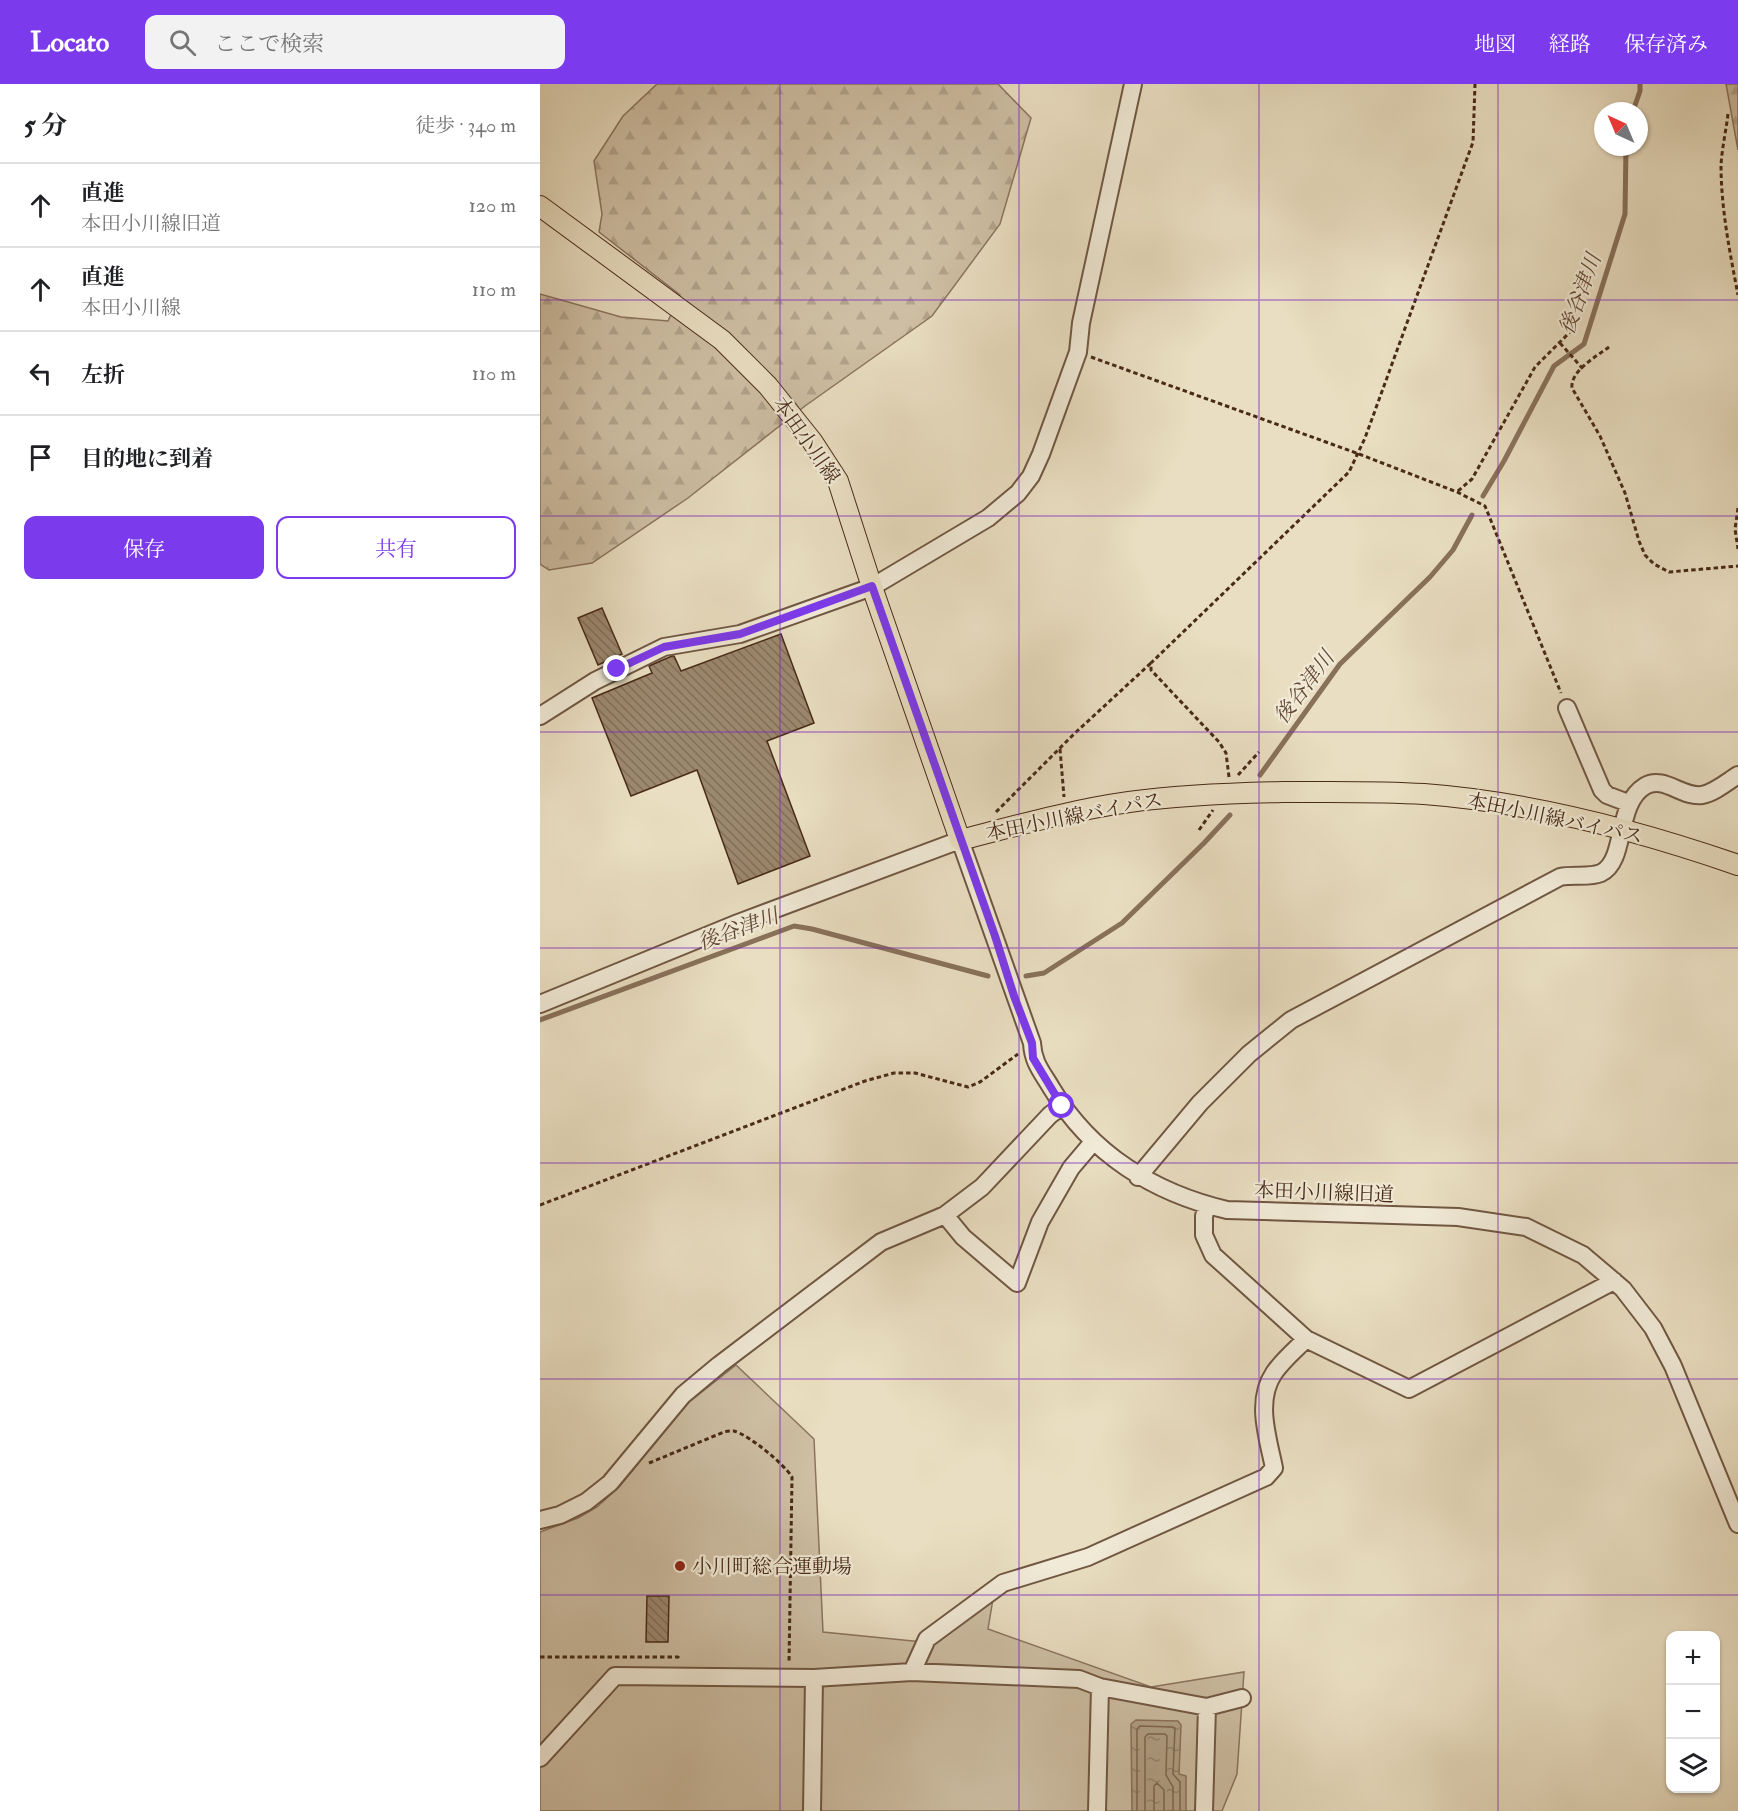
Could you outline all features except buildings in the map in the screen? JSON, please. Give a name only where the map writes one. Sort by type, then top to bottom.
[{"type":"main road","name":"本田小川線","points":[[540,206],[722,340],[768,386],[812,441],[838,481],[960,840]]},
{"type":"main road","name":"本田小川線バイパス","points":[[960,840],[1127,802],[1229,786],[1424,794],[1479,800],[1622,829],[1738,866]]},
{"type":"street","points":[[540,716],[595,681],[664,647],[740,634],[872,586],[988,518],[1018,493],[1031,476],[1041,454],[1078,352],[1081,323],[1133,84]]},
{"type":"street","points":[[1567,708],[1602,790],[1607,795],[1628,803]]},
{"type":"street","points":[[1138,1177],[1200,1103],[1249,1054],[1291,1020],[1560,877],[1600,873],[1612,861],[1628,803],[1643,787],[1651,783],[1662,783],[1686,793],[1703,795],[1738,775]]},
{"type":"street","name":"本田小川線バイパス","points":[[540,1004],[738,922],[960,840]]},
{"type":"street","name":"本田小川線旧道","points":[[960,840],[1032,1043],[1033,1058],[1062,1106],[1093,1142],[1110,1157],[1138,1177],[1207,1206],[1227,1210],[1458,1217],[1526,1227],[1583,1255],[1623,1289],[1653,1328],[1673,1366],[1738,1524]]},
{"type":"street","points":[[540,1520],[560,1515],[585,1502],[610,1483],[683,1395],[881,1242],[945,1215],[982,1187],[1050,1115],[1062,1106]]},
{"type":"street","points":[[945,1215],[963,1237],[1017,1283],[1040,1222],[1071,1168],[1093,1142]]},
{"type":"street","points":[[1207,1206],[1204,1216],[1204,1235],[1213,1255],[1306,1339],[1409,1389],[1614,1281]]},
{"type":"street","points":[[912,1672],[927,1639],[1003,1584],[1088,1557],[1266,1477],[1274,1468],[1263,1408],[1266,1389],[1274,1373],[1306,1339]]},
{"type":"street","points":[[540,1758],[615,1676],[814,1678],[912,1672],[1079,1679],[1100,1687],[1207,1707],[1242,1698]]},
{"type":"street","points":[[812,1811],[814,1678]]},
{"type":"street","points":[[1096,1811],[1100,1687]]},
{"type":"street","points":[[1204,1811],[1207,1707]]},
{"type":"path","points":[[996,812],[1016,790],[1349,472],[1359,454],[1473,142],[1475,84]]},
{"type":"path","points":[[1728,114],[1721,163],[1722,182],[1728,243],[1738,295]]},
{"type":"path","points":[[1457,492],[1472,478],[1535,367],[1576,326]]},
{"type":"path","points":[[1560,343],[1582,369]]},
{"type":"path","points":[[1608,347],[1575,375],[1571,383],[1600,436],[1621,483],[1645,555],[1654,564],[1669,572],[1738,566]]},
{"type":"path","points":[[1078,352],[1359,454],[1468,496],[1485,506],[1567,708]]},
{"type":"path","points":[[1738,508],[1735,529],[1738,549]]},
{"type":"path","points":[[1151,663],[1151,670],[1219,742],[1226,753],[1229,786]]},
{"type":"path","points":[[1060,749],[1064,796]]},
{"type":"path","points":[[1229,786],[1259,752]]},
{"type":"path","points":[[540,1205],[865,1081],[894,1073],[915,1073],[968,1087],[980,1082],[1032,1043]]},
{"type":"path","points":[[644,1463],[652,1463],[724,1432],[732,1431],[744,1436],[786,1468],[792,1477],[788,1677]]},
{"type":"path","points":[[540,1657],[609,1657]]},
{"type":"green space","points":[[657,84],[998,84],[1031,118],[1000,224],[932,316],[805,406],[688,498],[592,563],[549,570],[540,564],[540,294],[621,317],[668,321],[680,295],[599,232],[602,214],[594,161],[623,116]]},
{"type":"green space","points":[[1726,84],[1738,84],[1738,150]]},
{"type":"green space","name":"小川町総合運動場","points":[[736,1365],[814,1439],[823,1632],[933,1643],[993,1599],[988,1629],[1151,1687],[1244,1672],[1237,1774],[1222,1811],[540,1811],[540,1532],[578,1518],[597,1507],[619,1487],[688,1403]]},
{"type":"water","points":[[1136,1720],[1178,1721],[1181,1725],[1179,1774],[1186,1776],[1186,1811],[1132,1811],[1131,1724]]},
{"type":"waterway","name":"後谷津川","points":[[1636,102],[1640,84]]},
{"type":"waterway","name":"後谷津川","points":[[1483,496],[1554,366],[1584,344],[1625,214],[1626,156]]},
{"type":"waterway","name":"後谷津川","points":[[1260,775],[1340,664],[1430,577],[1453,550],[1472,515]]},
{"type":"waterway","name":"後谷津川","points":[[1026,976],[1044,973],[1122,923],[1230,815]]},
{"type":"waterway","name":"後谷津川","points":[[540,1020],[794,926],[988,976]]},
{"type":"place","name":"小川町総合運動場","points":[[680,1566]]},
{"type":"route","points":[[617,669],[664,647],[740,634],[872,586],[1032,1043],[1033,1058],[1062,1106]]}]
